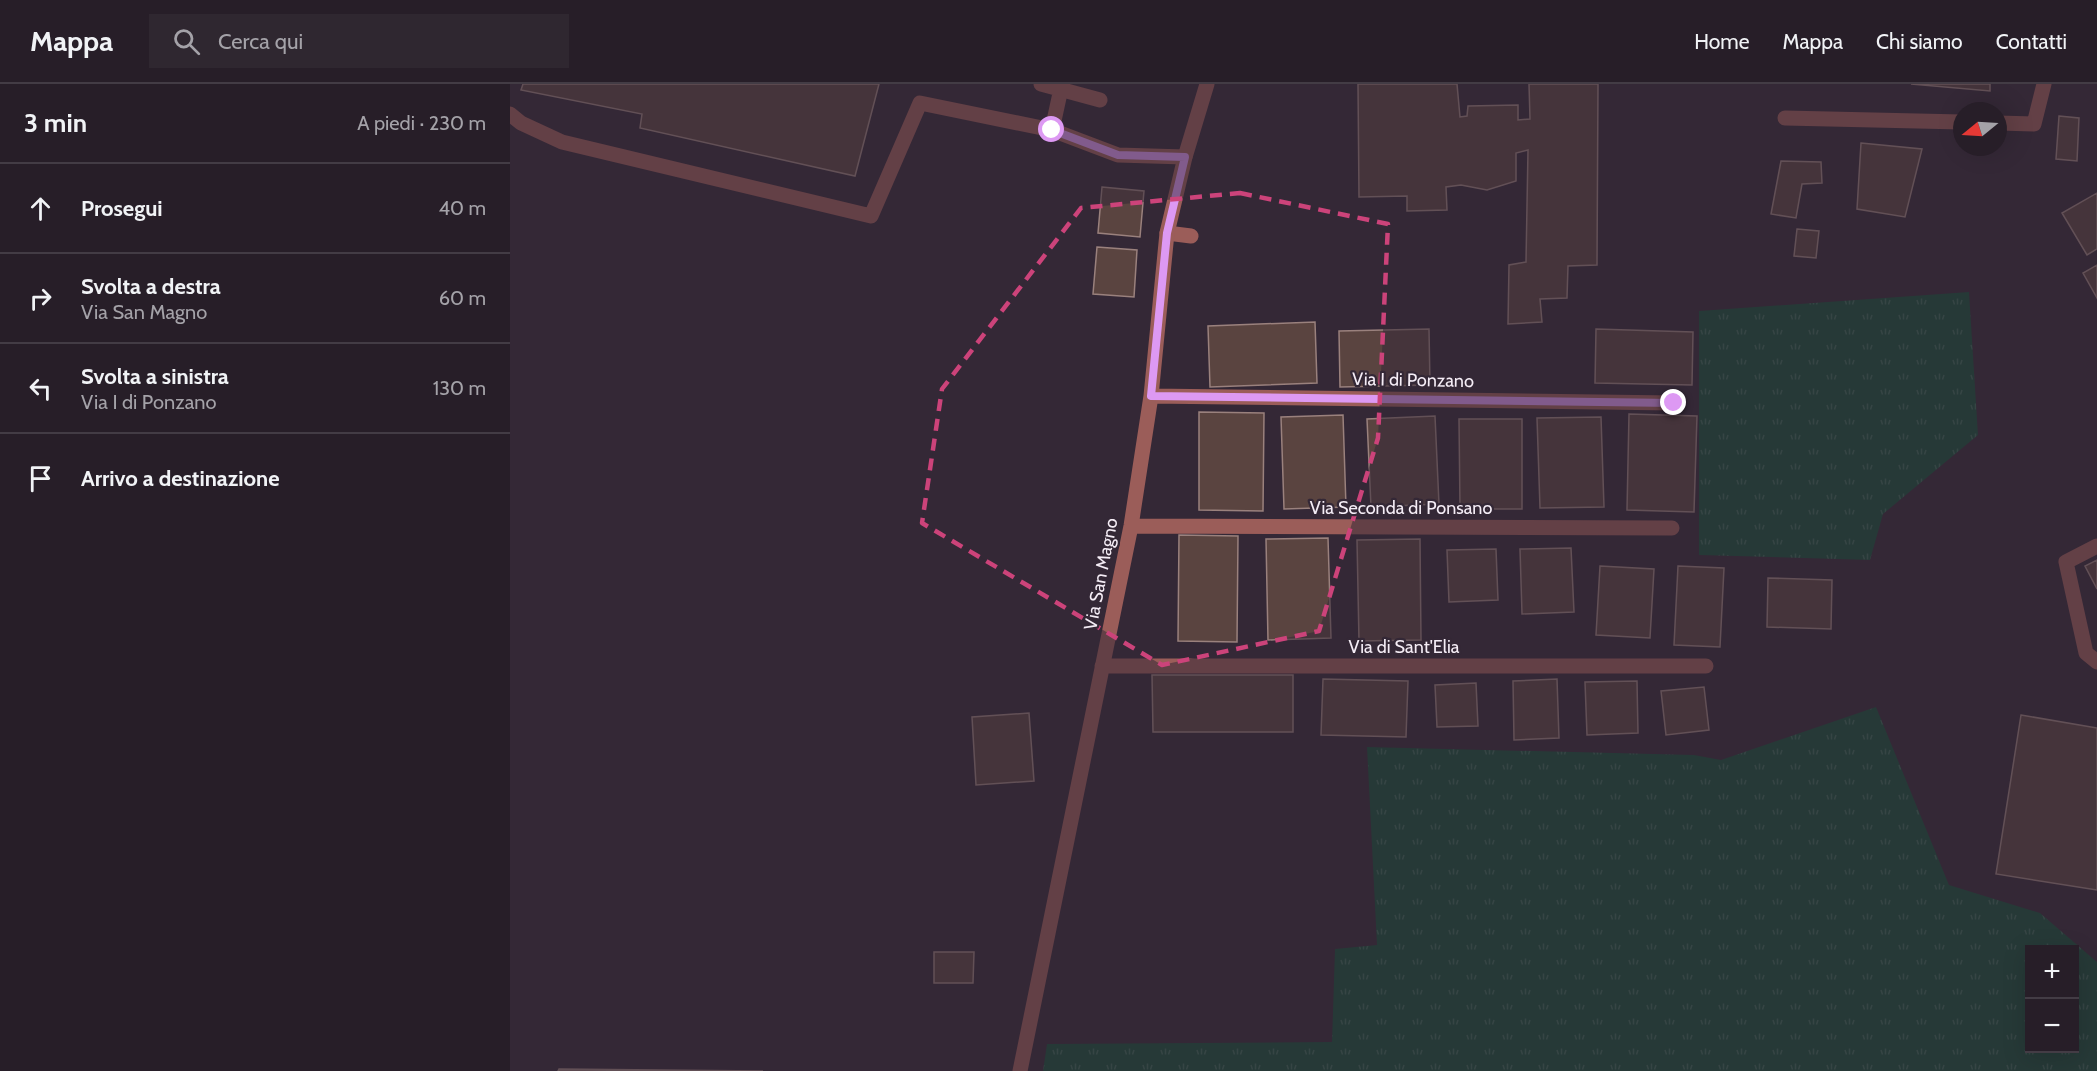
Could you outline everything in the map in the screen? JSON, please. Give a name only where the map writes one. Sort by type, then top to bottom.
[{"type":"street","points":[[1041,84],[1062,87],[1100,100]]},
{"type":"street","name":"Via San Magno","points":[[1020,1071],[1131,526],[1151,396],[1167,233],[1185,157],[1208,84]]},
{"type":"street","points":[[2007,123],[2034,124],[2044,84]]},
{"type":"street","points":[[1052,130],[1062,87]]},
{"type":"street","points":[[510,114],[521,123],[562,142],[871,216],[920,103],[1052,130],[1118,155],[1185,157]]},
{"type":"street","points":[[1785,118],[1953,122]]},
{"type":"street","points":[[1167,233],[1191,236]]},
{"type":"street","name":"Via I di Ponzano","points":[[1151,396],[1674,403]]},
{"type":"street","name":"Via Seconda di Ponsano","points":[[1131,526],[1672,528]]},
{"type":"street","points":[[2097,546],[2066,562],[2086,653],[2097,662]]},
{"type":"street","name":"Via di Sant'Elia","points":[[1102,666],[1706,666]]},
{"type":"highlighted area","points":[[1240,193],[1388,224],[1378,438],[1319,631],[1162,665],[922,523],[942,389],[1081,208]]},
{"type":"green space","points":[[1969,292],[1978,435],[1883,514],[1870,560],[1699,555],[1699,311]]},
{"type":"green space","points":[[1876,707],[1949,885],[2040,913],[2077,945],[2025,945],[2025,1053],[2079,1053],[2079,947],[2097,962],[2097,1071],[1043,1071],[1047,1044],[1332,1042],[1335,949],[1377,945],[1367,747],[1694,755],[1721,760]]},
{"type":"building","points":[[523,84],[879,84],[855,176],[640,128],[642,114],[521,90]]},
{"type":"building","points":[[1358,84],[1457,84],[1460,117],[1467,116],[1468,106],[1518,105],[1518,120],[1530,119],[1529,84],[1598,84],[1597,265],[1568,266],[1567,298],[1540,299],[1542,322],[1508,324],[1509,265],[1526,262],[1528,150],[1516,153],[1516,181],[1487,190],[1461,185],[1446,187],[1447,210],[1407,211],[1407,196],[1359,197]]},
{"type":"building","points":[[1911,84],[1990,84],[1990,91]]},
{"type":"building","points":[[2059,116],[2079,118],[2077,161],[2056,159]]},
{"type":"building","points":[[1861,143],[1922,149],[1905,217],[1857,209]]},
{"type":"building","points":[[1781,161],[1821,162],[1822,183],[1802,184],[1796,218],[1771,214]]},
{"type":"building","points":[[1102,187],[1144,191],[1140,237],[1098,233]]},
{"type":"building","points":[[2097,193],[2097,249],[2087,255],[2062,213]]},
{"type":"building","points":[[1797,229],[1819,231],[1816,258],[1794,256]]},
{"type":"building","points":[[1097,247],[1137,250],[1134,297],[1093,294]]},
{"type":"building","points":[[2097,265],[2097,298],[2083,273]]},
{"type":"building","points":[[1315,322],[1317,383],[1210,387],[1208,326]]},
{"type":"building","points":[[1429,329],[1430,385],[1340,387],[1339,331]]},
{"type":"building","points":[[1596,329],[1693,332],[1692,385],[1595,383]]},
{"type":"building","points":[[1199,412],[1264,413],[1263,511],[1199,510]]},
{"type":"building","points":[[1629,414],[1697,416],[1694,512],[1627,510]]},
{"type":"building","points":[[1343,415],[1346,507],[1284,509],[1281,417]]},
{"type":"building","points":[[1435,416],[1439,504],[1371,507],[1367,419]]},
{"type":"building","points":[[1601,417],[1604,507],[1540,508],[1537,418]]},
{"type":"building","points":[[1459,419],[1522,419],[1522,509],[1460,509]]},
{"type":"building","points":[[1179,535],[1238,536],[1237,642],[1178,641]]},
{"type":"building","points":[[1328,538],[1331,638],[1268,640],[1266,539]]},
{"type":"building","points":[[1420,539],[1421,640],[1359,641],[1357,540]]},
{"type":"building","points":[[1571,548],[1574,612],[1522,614],[1520,549]]},
{"type":"building","points":[[1496,549],[1498,600],[1449,602],[1447,550]]},
{"type":"building","points":[[2097,560],[2097,589],[2085,566]]},
{"type":"building","points":[[1600,566],[1654,569],[1650,638],[1596,635]]},
{"type":"building","points":[[1678,566],[1724,568],[1720,647],[1674,645]]},
{"type":"building","points":[[1768,578],[1832,580],[1831,629],[1767,627]]},
{"type":"building","points":[[1152,675],[1293,675],[1293,732],[1153,732]]},
{"type":"building","points":[[1323,679],[1408,681],[1406,737],[1321,735]]},
{"type":"building","points":[[1557,679],[1559,738],[1514,740],[1513,681]]},
{"type":"building","points":[[1637,681],[1638,733],[1587,735],[1585,682]]},
{"type":"building","points":[[1476,683],[1478,726],[1437,727],[1435,685]]},
{"type":"building","points":[[1704,687],[1709,730],[1666,735],[1661,691]]},
{"type":"building","points":[[1029,713],[1034,781],[976,785],[972,717]]},
{"type":"building","points":[[2021,715],[2097,728],[2097,890],[1996,874]]},
{"type":"building","points":[[934,952],[974,952],[973,983],[934,983]]},
{"type":"building","points":[[559,1069],[763,1071],[558,1071]]},
{"type":"route","points":[[1052,130],[1118,155],[1185,157],[1167,233],[1151,396],[1674,403]]}]
